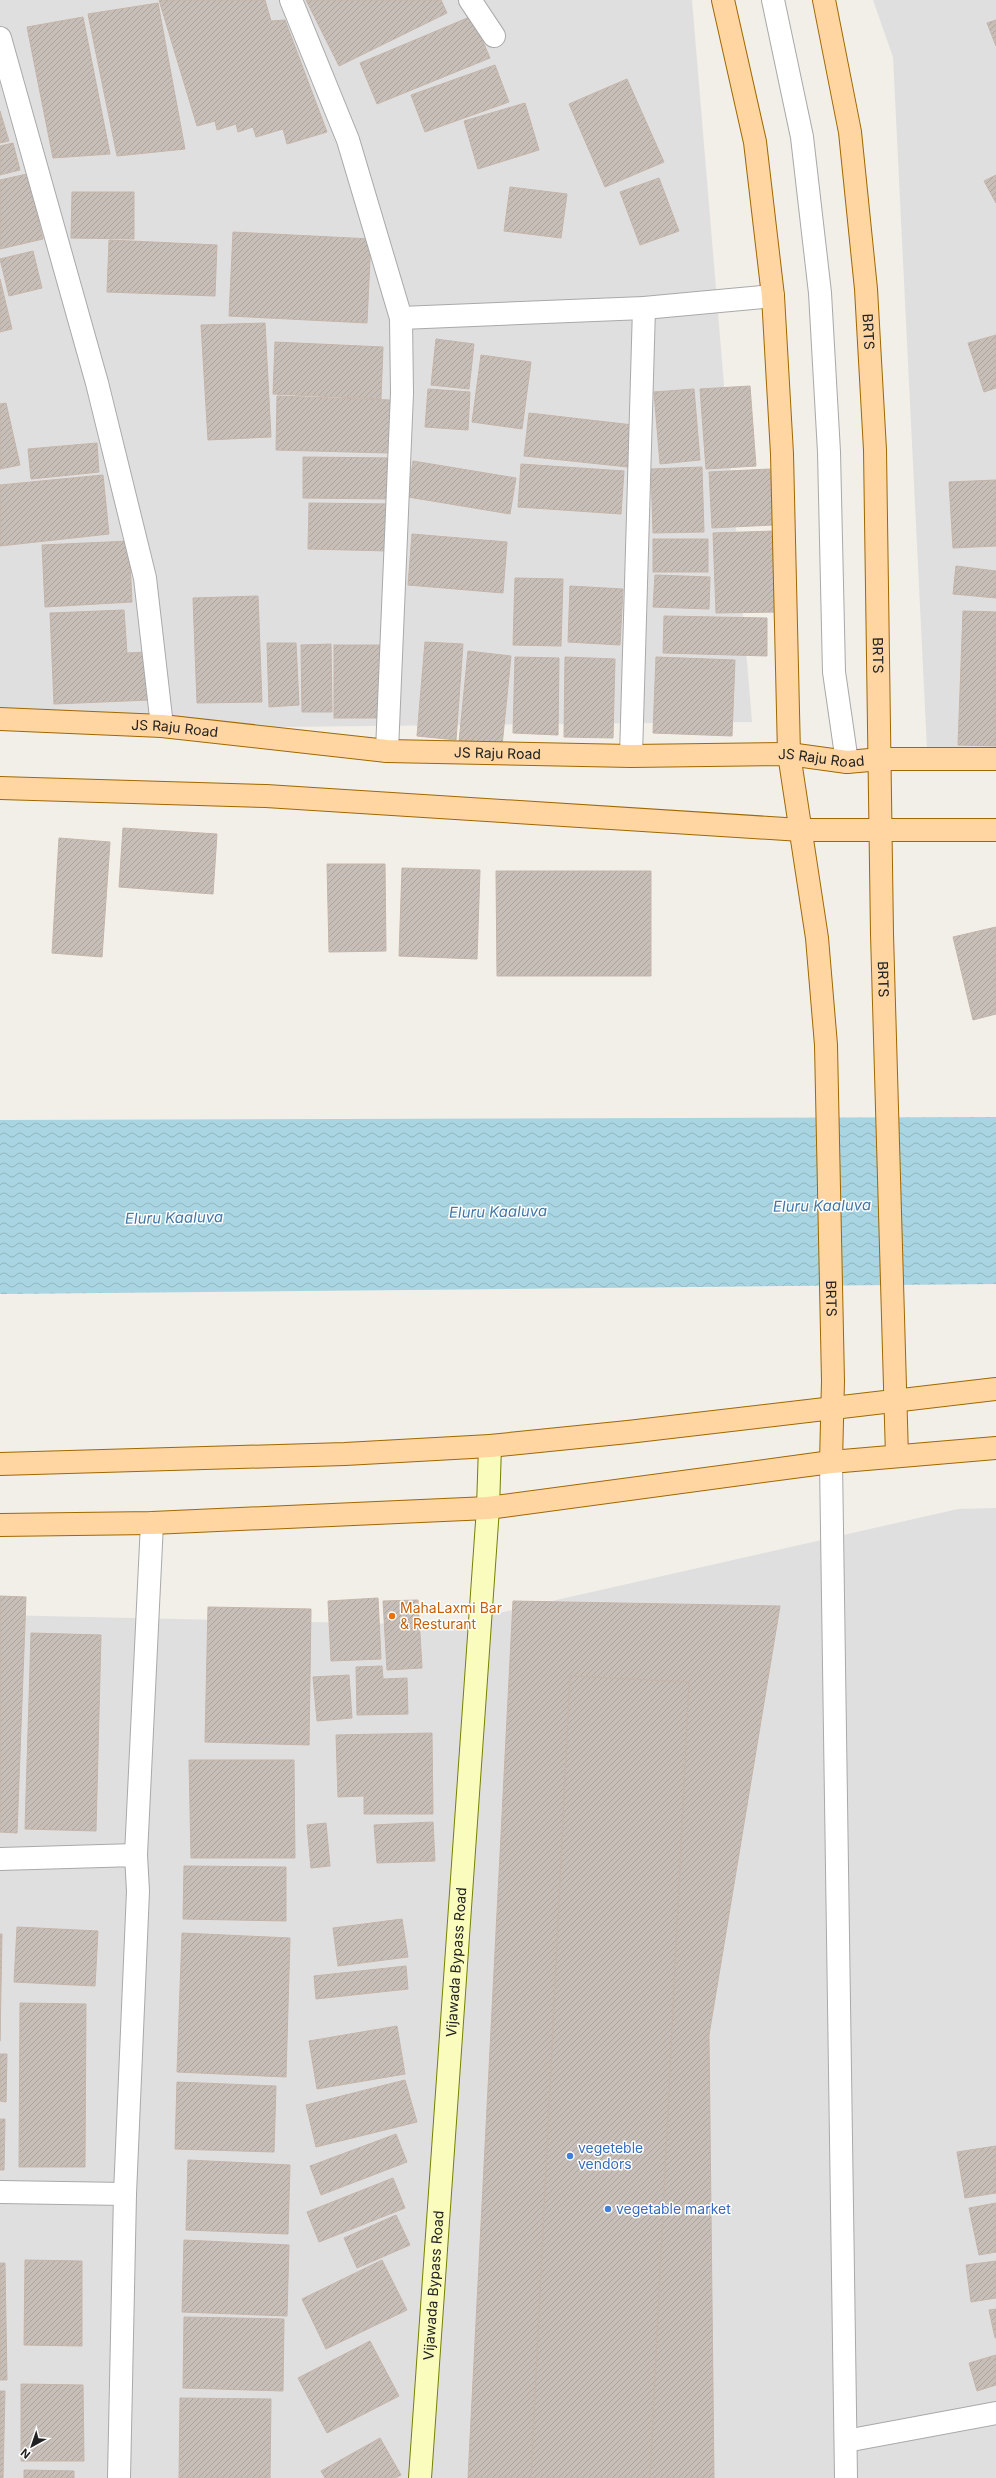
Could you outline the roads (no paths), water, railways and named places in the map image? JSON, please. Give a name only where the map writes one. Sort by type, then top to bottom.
[{"type":"main road","name":"BRTS","points":[[723,0],[755,142],[773,296],[782,454],[790,754],[817,938],[826,1045],[831,1306],[831,1462]]},
{"type":"main road","name":"BRTS","points":[[824,0],[850,132],[866,289],[875,450],[886,1045],[897,1456]]},
{"type":"main road","name":"JS Raju Road","points":[[0,720],[162,726],[387,751],[631,756],[790,754],[847,762],[881,759],[996,759]]},
{"type":"main road","points":[[0,788],[266,796],[801,830],[882,828],[996,830]]},
{"type":"main road","points":[[0,1464],[337,1454],[490,1446],[628,1432],[832,1407],[895,1402],[996,1389]]},
{"type":"main road","name":"Vijawada Bypass Road","points":[[420,2478],[488,1508],[490,1446]]},
{"type":"main road","points":[[0,1526],[152,1523],[488,1508],[831,1462],[996,1448]]},
{"type":"street","points":[[291,0],[348,140],[402,318],[402,393],[387,751]]},
{"type":"street","points":[[470,0],[494,36]]},
{"type":"street","points":[[773,0],[802,137],[820,292],[829,452],[834,672],[847,762]]},
{"type":"street","points":[[0,38],[97,383],[145,578],[162,726]]},
{"type":"street","points":[[402,318],[644,308],[773,296]]},
{"type":"street","points":[[631,756],[644,308]]},
{"type":"street","points":[[831,1462],[846,2478]]},
{"type":"street","points":[[119,2478],[126,2194],[138,1891],[136,1855],[152,1523]]},
{"type":"street","points":[[0,1859],[136,1855]]},
{"type":"street","points":[[0,2192],[126,2194]]},
{"type":"street","points":[[846,2441],[996,2413]]},
{"type":"water","name":"Eluru Kaaluva","points":[[996,1117],[996,1284],[0,1294],[0,1120]]},
{"type":"place","name":"MahaLaxmi Bar & Resturant","points":[[392,1616]]},
{"type":"place","name":"vegeteble vendors","points":[[570,2156]]},
{"type":"place","name":"vegetable market","points":[[608,2209]]}]
